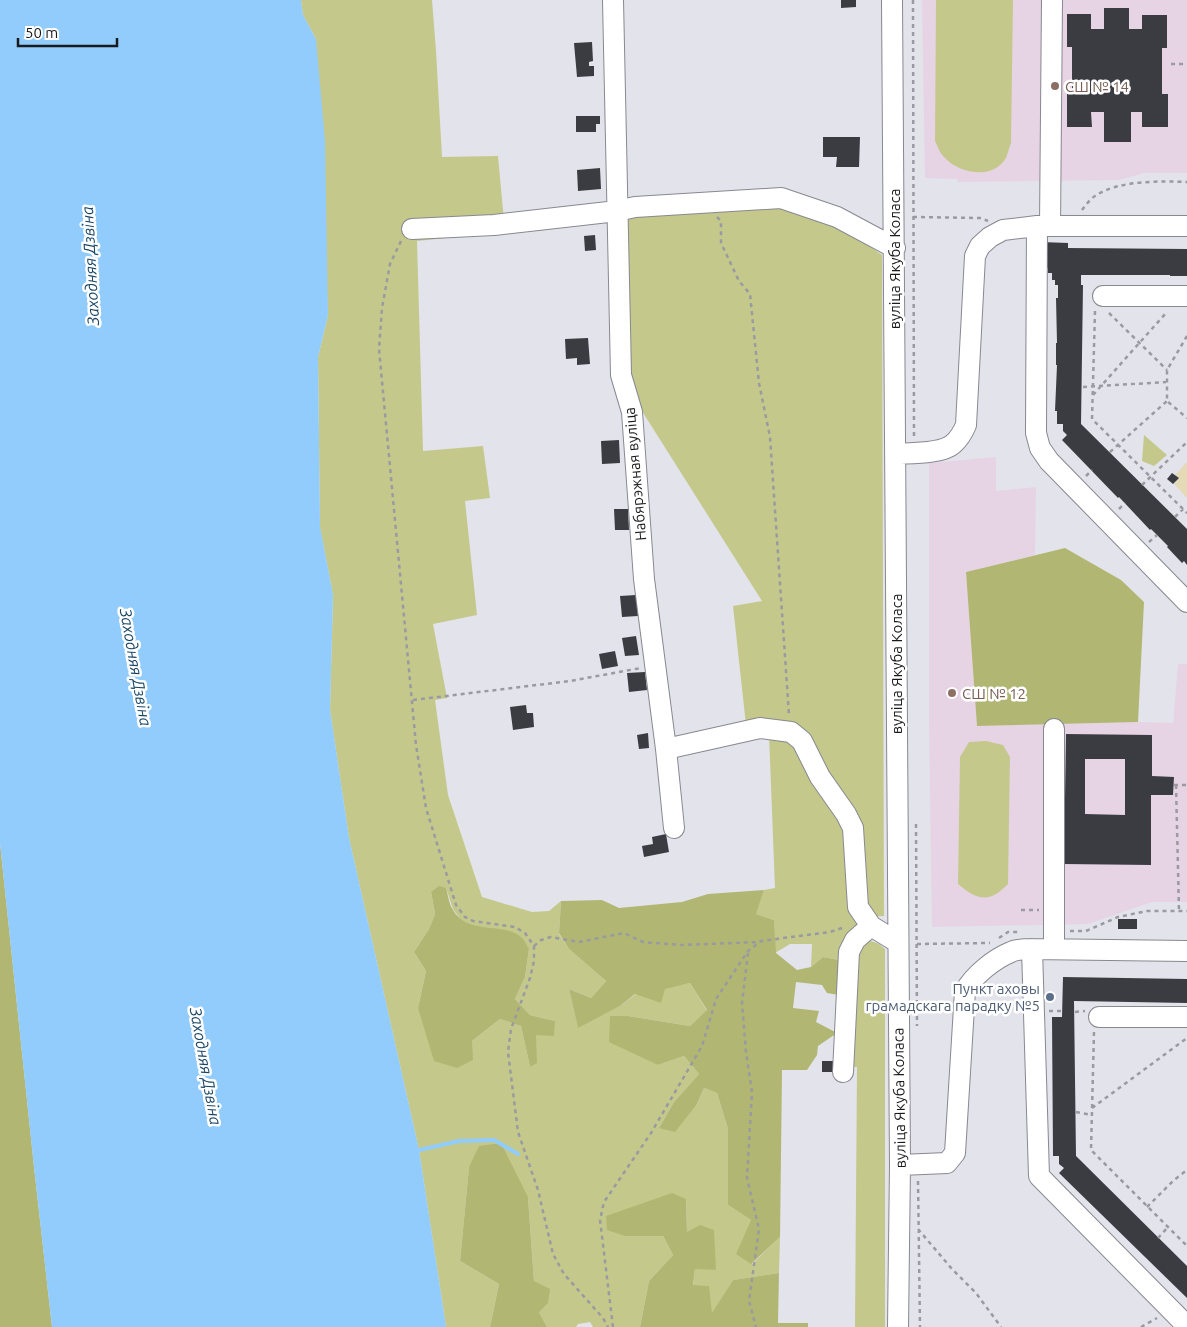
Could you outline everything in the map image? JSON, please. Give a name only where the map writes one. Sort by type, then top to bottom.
[{"type":"street","name":"Набярэжная вуліца","points":[[613,0],[621,375],[632,412],[644,579],[666,749],[674,828]]},
{"type":"street","name":"вуліца Якуба Коласа","points":[[892,0],[894,248],[905,454],[909,1165],[898,1327]]},
{"type":"street","points":[[1052,0],[1051,226],[1036,433],[1040,448],[1049,461],[1187,602]]},
{"type":"street","points":[[408,233],[617,211],[635,207],[781,198],[837,217],[894,248]]},
{"type":"street","points":[[905,454],[940,450],[952,446],[966,425],[975,256],[977,251],[990,237],[1003,230],[1051,226],[1187,226]]},
{"type":"street","points":[[1102,305],[1187,296]]},
{"type":"street","points":[[666,749],[760,728],[791,732],[802,741],[820,777],[846,814],[853,828],[858,907],[868,922],[907,943]]},
{"type":"street","points":[[1054,729],[1054,940]]},
{"type":"street","points":[[843,1072],[849,952],[868,922]]},
{"type":"street","points":[[1029,940],[1039,1176],[1187,1326]]},
{"type":"street","points":[[909,1165],[947,1163],[955,1153],[965,991],[970,981],[1000,958],[1029,940],[1054,940],[1187,951]]},
{"type":"street","points":[[1096,1021],[1187,1017]]},
{"type":"path","points":[[905,454],[913,217],[913,0]]},
{"type":"path","points":[[1170,64],[1187,64]]},
{"type":"path","points":[[1051,226],[1106,190],[1144,181],[1187,182]]},
{"type":"path","points":[[705,203],[721,221],[721,243],[739,281],[750,294],[759,383],[770,437],[791,732]]},
{"type":"path","points":[[913,217],[981,218]]},
{"type":"path","points":[[408,233],[390,264],[382,308],[379,349],[416,745],[426,808],[460,912],[473,921],[515,927],[526,933],[534,946],[534,961],[530,978],[511,1029],[508,1052],[518,1132],[538,1190],[553,1254],[564,1274],[603,1318],[608,1327]]},
{"type":"path","points":[[1102,305],[1167,370]]},
{"type":"path","points":[[1102,305],[1092,396],[1092,419],[1187,514]]},
{"type":"path","points":[[1092,396],[1169,309]]},
{"type":"path","points":[[1187,336],[1167,370],[1166,382],[1167,401],[1187,418]]},
{"type":"path","points":[[1083,387],[1166,382]]},
{"type":"path","points":[[1110,452],[1167,401]]},
{"type":"path","points":[[1142,485],[1187,442]]},
{"type":"path","points":[[1174,517],[1183,509]]},
{"type":"path","points":[[413,700],[570,681],[654,666]]},
{"type":"path","points":[[1179,911],[1175,785],[1187,785]]},
{"type":"path","points":[[916,818],[907,943],[917,1030]]},
{"type":"path","points":[[1021,910],[1045,910]]},
{"type":"path","points":[[1054,940],[1086,931],[1118,917],[1147,911],[1187,911]]},
{"type":"path","points":[[534,946],[541,940],[551,937],[579,942],[624,933],[642,942],[680,945],[761,942],[830,932],[868,922]]},
{"type":"path","points":[[907,943],[992,943],[1008,932],[1029,940]]},
{"type":"path","points":[[613,1327],[600,1220],[604,1202],[651,1133],[702,1046],[716,999],[748,951],[761,942]]},
{"type":"path","points":[[748,951],[742,1003],[752,1092],[747,1178],[759,1229],[750,1301],[756,1327]]},
{"type":"path","points":[[1096,1021],[1091,1150],[1187,1246]]},
{"type":"path","points":[[1092,1108],[1187,1038]]},
{"type":"path","points":[[1076,1112],[1092,1115]]},
{"type":"path","points":[[909,1165],[918,1229],[920,1327]]},
{"type":"path","points":[[1147,1207],[1187,1170]]},
{"type":"path","points":[[1158,1238],[1168,1227]]},
{"type":"path","points":[[918,1229],[952,1269],[976,1293],[1001,1327]]},
{"type":"shaded area","name":"СШ № 14","points":[[922,0],[1187,0],[1187,173],[1144,173],[1119,180],[958,182],[957,179],[925,178]]},
{"type":"shaded area","name":"СШ № 12","points":[[996,457],[996,491],[1036,487],[1035,555],[966,572],[977,726],[1138,722],[1173,723],[1178,664],[1187,664],[1187,902],[1152,902],[1088,924],[932,927],[929,728],[929,463]]},
{"type":"green space","points":[[301,0],[432,0],[442,157],[498,156],[505,232],[417,241],[423,451],[483,446],[490,498],[465,501],[477,615],[433,624],[447,698],[435,700],[448,795],[482,897],[532,912],[549,911],[561,901],[559,934],[569,949],[606,981],[591,998],[569,989],[578,1027],[620,1006],[636,994],[690,983],[707,1011],[690,1026],[628,1016],[610,1016],[658,1065],[684,1056],[699,1074],[674,1102],[659,1128],[697,1104],[704,1088],[717,1093],[728,1129],[728,1205],[751,1220],[752,1264],[780,1237],[779,1273],[733,1280],[712,1314],[693,1286],[695,1269],[716,1269],[687,1233],[686,1199],[625,1236],[663,1236],[673,1255],[649,1281],[640,1327],[593,1327],[590,1322],[578,1324],[576,1327],[547,1327],[539,1312],[534,1281],[528,1197],[469,1167],[460,1261],[499,1284],[490,1327],[446,1327],[419,1150],[349,838],[330,710],[333,595],[320,528],[318,357],[328,315],[316,39],[303,15]],"holes":[[[446,888],[453,909],[461,920],[473,926],[512,932],[529,949],[525,977],[515,999],[530,1015],[555,1021],[536,1035],[530,1067],[521,1026],[500,1019],[472,1041],[418,1008],[426,971],[414,952],[429,929],[435,914],[431,892]]]},
{"type":"green space","points":[[936,0],[1013,0],[1011,143],[1006,158],[993,170],[976,172],[959,168],[943,156],[935,141]]},
{"type":"green space","points":[[771,205],[836,223],[882,255],[884,916],[856,917],[862,926],[839,960],[823,957],[811,967],[812,944],[790,944],[775,953],[774,920],[755,914],[764,890],[775,888],[769,734],[747,734],[733,606],[762,601],[635,400],[626,367],[625,227],[629,218],[638,214]]},
{"type":"green space","points":[[1144,435],[1167,455],[1154,466],[1142,461]]},
{"type":"green space","points":[[1065,548],[1121,580],[1144,602],[1138,722],[977,726],[966,572]]},
{"type":"green space","points":[[986,741],[1003,745],[1010,757],[1008,884],[995,895],[983,898],[971,894],[958,884],[960,757],[969,742]]},
{"type":"green space","points":[[0,843],[34,1167],[52,1327],[0,1327]]},
{"type":"green space","points":[[439,886],[446,888],[452,908],[460,918],[477,926],[507,930],[515,933],[523,939],[529,949],[525,977],[515,999],[530,1015],[555,1021],[554,1036],[536,1035],[537,1063],[530,1067],[521,1026],[500,1019],[472,1041],[473,1060],[457,1068],[434,1061],[418,1008],[426,971],[414,952],[429,929],[435,914],[431,892]]},
{"type":"green space","points":[[764,890],[756,914],[774,920],[776,953],[797,970],[811,967],[823,957],[839,960],[839,995],[827,993],[822,985],[796,982],[793,1008],[819,1011],[816,1022],[837,1033],[818,1046],[817,1055],[807,1070],[782,1070],[780,1237],[751,1264],[736,1254],[751,1220],[728,1205],[728,1129],[717,1093],[704,1088],[697,1104],[675,1132],[659,1128],[674,1102],[699,1074],[684,1056],[658,1065],[609,1042],[610,1016],[628,1016],[690,1026],[707,1010],[690,983],[665,989],[661,1003],[635,994],[620,1006],[578,1028],[569,989],[591,998],[606,981],[569,949],[559,933],[561,901],[602,900],[619,908],[682,902],[708,894]]},
{"type":"green space","points":[[871,941],[885,949],[885,1327],[855,1327],[857,1067],[852,1067],[854,959],[862,944]]},
{"type":"green space","points":[[501,1143],[528,1197],[534,1281],[550,1289],[548,1303],[539,1312],[547,1327],[490,1327],[499,1284],[460,1261],[469,1167],[479,1146]]},
{"type":"green space","points":[[672,1193],[686,1199],[687,1232],[700,1225],[714,1230],[716,1270],[695,1269],[693,1285],[709,1286],[712,1313],[733,1280],[779,1273],[778,1323],[808,1323],[808,1327],[640,1327],[649,1281],[673,1255],[663,1236],[625,1236],[607,1230],[606,1216]]},
{"type":"sand","points":[[1187,462],[1187,498],[1174,484],[1179,478],[1175,475]]},
{"type":"water","name":"Заходняя Дзвіна","points":[[0,0],[301,0],[303,15],[316,39],[325,141],[328,315],[318,357],[320,527],[333,595],[330,710],[349,838],[419,1150],[446,1327],[52,1327],[0,843]]},
{"type":"building","points":[[841,0],[856,0],[856,7],[841,8]]},
{"type":"building","points":[[1104,8],[1129,8],[1129,29],[1142,29],[1142,15],[1167,15],[1167,48],[1162,48],[1162,94],[1168,94],[1168,127],[1142,127],[1142,112],[1131,112],[1131,142],[1104,142],[1104,112],[1091,112],[1092,127],[1067,127],[1067,94],[1072,94],[1072,47],[1067,47],[1067,14],[1091,14],[1091,29],[1104,29]]},
{"type":"building","points":[[592,42],[593,61],[589,62],[589,66],[594,66],[594,76],[577,77],[574,43]]},
{"type":"building","points":[[576,116],[600,116],[600,124],[596,124],[596,132],[576,132]]},
{"type":"building","points":[[823,137],[860,137],[859,167],[836,167],[837,157],[823,157]]},
{"type":"building","points":[[600,168],[601,189],[578,191],[577,170]]},
{"type":"building","points":[[595,235],[596,250],[585,251],[584,236]]},
{"type":"building","points":[[1041,242],[1068,243],[1068,248],[1187,249],[1187,276],[1081,275],[1081,285],[1083,285],[1081,424],[1187,529],[1187,565],[1184,561],[1182,563],[1168,546],[1062,440],[1067,435],[1063,431],[1063,424],[1057,424],[1057,411],[1055,411],[1057,365],[1056,298],[1058,298],[1058,285],[1055,285],[1055,280],[1052,280],[1052,273],[1048,273],[1048,268],[1045,268]]},
{"type":"building","points":[[588,338],[590,364],[577,365],[577,358],[566,359],[565,339]]},
{"type":"building","points":[[619,440],[620,463],[602,464],[601,441]]},
{"type":"building","points":[[1172,473],[1179,478],[1173,484],[1167,479]]},
{"type":"building","points":[[614,509],[628,509],[629,530],[615,530]]},
{"type":"building","points":[[636,595],[638,616],[622,617],[620,596]]},
{"type":"building","points":[[636,636],[639,655],[625,656],[622,638]]},
{"type":"building","points":[[615,651],[618,666],[602,669],[599,654]]},
{"type":"building","points":[[645,672],[647,690],[629,692],[627,673]]},
{"type":"building","points":[[526,705],[527,713],[533,713],[534,727],[513,730],[510,707]]},
{"type":"building","points":[[648,733],[649,748],[639,749],[637,735]]},
{"type":"building","points":[[1066,734],[1152,735],[1152,776],[1174,777],[1173,795],[1151,795],[1151,865],[1064,864]],"holes":[[[1085,759],[1125,759],[1125,815],[1085,814]]]},
{"type":"building","points":[[666,834],[669,852],[644,857],[642,846],[653,844],[652,837]]},
{"type":"building","points":[[1118,919],[1137,919],[1137,929],[1118,929]]},
{"type":"building","points":[[1063,977],[1187,979],[1187,1003],[1074,1001],[1076,1156],[1187,1266],[1187,1298],[1059,1173],[1064,1168],[1059,1164],[1059,1156],[1053,1156],[1052,1017],[1062,1017]]},
{"type":"building","points":[[822,1061],[833,1061],[833,1072],[822,1072]]},
{"type":"waterway","points":[[415,1151],[459,1141],[494,1140],[518,1154]]},
{"type":"place","name":"СШ № 14","points":[[1055,86]]},
{"type":"place","name":"СШ № 12","points":[[952,693]]},
{"type":"place","name":"Пункт аховы грамадскага парадку №5","points":[[1050,997]]}]
